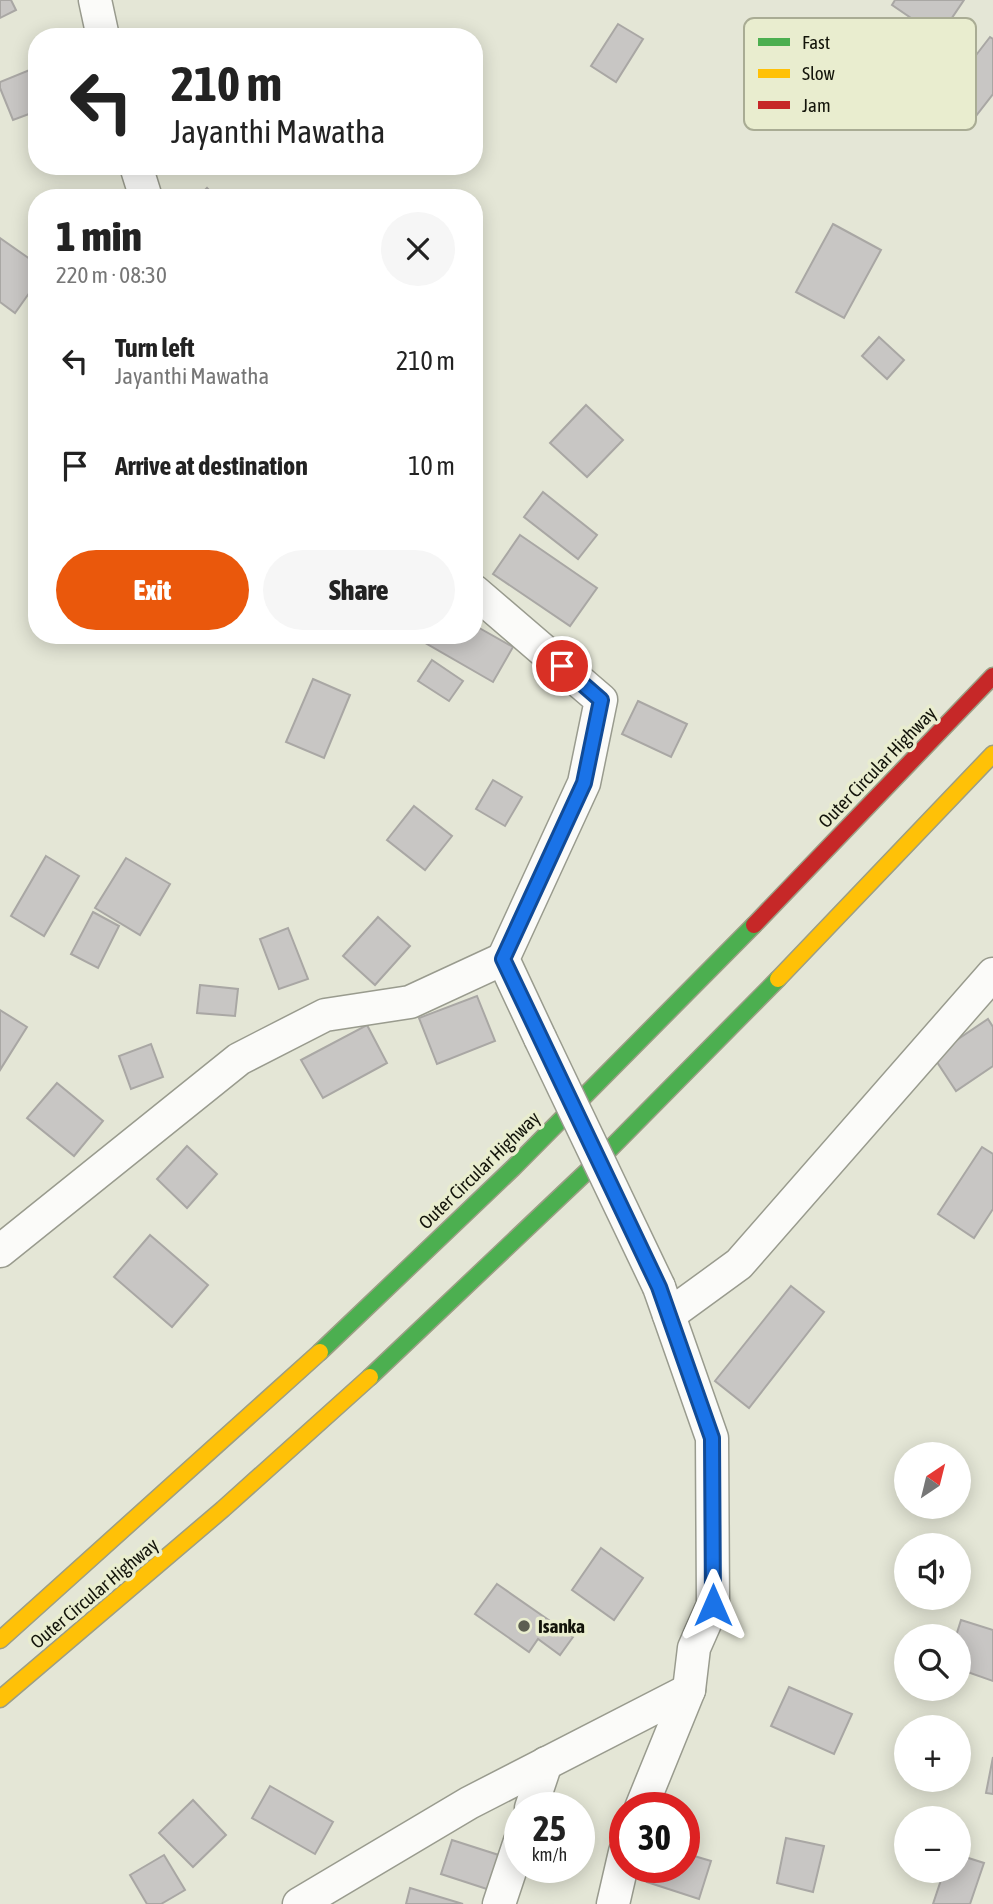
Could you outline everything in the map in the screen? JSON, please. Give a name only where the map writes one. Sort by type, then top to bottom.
[{"type":"highway","name":"Outer Circular Highway","points":[[0,1640],[317,1355],[443,1235],[645,1036],[993,676]]},
{"type":"highway","name":"Outer Circular Highway","points":[[0,1699],[175,1552],[480,1273],[687,1072],[993,754]]},
{"type":"street","points":[[95,0],[101,28]]},
{"type":"street","points":[[0,1251],[239,1059],[325,1016],[410,1002],[503,959],[584,783],[601,700],[483,599]]},
{"type":"street","points":[[503,959],[664,1301],[712,1438],[713,1605],[694,1648],[689,1690],[647,1792]]},
{"type":"street","points":[[664,1301],[739,1264],[993,974]]},
{"type":"street","points":[[299,1904],[469,1802],[689,1690]]},
{"type":"street","points":[[536,1792],[546,1763]]},
{"type":"street","points":[[499,1904],[506,1883]]},
{"type":"street","points":[[612,1904],[617,1883]]},
{"type":"building","points":[[0,0],[11,0],[16,10],[0,18]]},
{"type":"building","points":[[895,0],[964,0],[952,18],[911,18],[892,5]]},
{"type":"building","points":[[618,24],[643,39],[616,82],[591,66]]},
{"type":"building","points":[[990,37],[993,39],[993,94],[976,116],[976,55]]},
{"type":"building","points":[[28,71],[28,114],[13,120],[0,82]]},
{"type":"building","points":[[833,224],[881,250],[844,318],[796,292]]},
{"type":"building","points":[[0,238],[28,258],[28,295],[15,313],[0,302]]},
{"type":"building","points":[[879,337],[904,360],[887,379],[862,356]]},
{"type":"building","points":[[586,405],[623,440],[587,477],[550,443]]},
{"type":"building","points":[[543,492],[597,535],[578,559],[524,517]]},
{"type":"building","points":[[520,535],[597,588],[570,626],[493,574]]},
{"type":"building","points":[[483,630],[513,647],[493,682],[427,644],[483,644]]},
{"type":"building","points":[[432,660],[463,681],[449,701],[418,681]]},
{"type":"building","points":[[313,679],[350,695],[324,758],[286,742]]},
{"type":"building","points":[[638,701],[687,724],[671,757],[622,734]]},
{"type":"building","points":[[493,780],[522,797],[505,826],[476,809]]},
{"type":"building","points":[[414,806],[452,836],[425,870],[387,840]]},
{"type":"building","points":[[46,856],[79,876],[44,936],[11,916]]},
{"type":"building","points":[[126,858],[170,884],[140,935],[95,908]]},
{"type":"building","points":[[93,912],[119,926],[98,968],[71,954]]},
{"type":"building","points":[[378,917],[410,946],[375,985],[343,956]]},
{"type":"building","points":[[288,928],[308,979],[279,989],[260,939]]},
{"type":"building","points":[[200,985],[238,989],[235,1016],[197,1013]]},
{"type":"building","points":[[477,996],[495,1041],[437,1064],[419,1018]]},
{"type":"building","points":[[0,1010],[27,1027],[0,1070]]},
{"type":"building","points":[[988,1019],[993,1027],[993,1066],[956,1091],[933,1056]]},
{"type":"building","points":[[367,1025],[387,1063],[323,1098],[301,1060]]},
{"type":"building","points":[[151,1044],[163,1077],[131,1089],[119,1056]]},
{"type":"building","points":[[57,1083],[103,1121],[74,1156],[27,1118]]},
{"type":"building","points":[[187,1146],[217,1174],[187,1208],[157,1179]]},
{"type":"building","points":[[982,1147],[993,1154],[993,1209],[974,1238],[938,1214]]},
{"type":"building","points":[[150,1235],[208,1285],[172,1327],[114,1277]]},
{"type":"building","points":[[791,1286],[824,1312],[749,1408],[715,1381]]},
{"type":"building","points":[[601,1548],[643,1578],[614,1620],[572,1590]]},
{"type":"building","name":"Isanka","points":[[497,1584],[573,1637],[560,1655],[538,1639],[529,1652],[475,1614]]},
{"type":"building","points":[[961,1620],[993,1630],[993,1681],[971,1673],[971,1624],[960,1624]]},
{"type":"building","points":[[789,1687],[852,1714],[834,1754],[771,1726]]},
{"type":"building","points":[[993,1757],[993,1794],[986,1793]]},
{"type":"building","points":[[270,1786],[333,1822],[315,1854],[252,1818]]},
{"type":"building","points":[[193,1800],[226,1835],[193,1867],[159,1833]]},
{"type":"building","points":[[786,1838],[824,1846],[813,1892],[777,1883]]},
{"type":"building","points":[[452,1840],[504,1857],[504,1869],[496,1892],[441,1874]]},
{"type":"building","points":[[164,1855],[185,1890],[161,1904],[147,1904],[130,1875]]},
{"type":"building","points":[[700,1858],[711,1861],[699,1899],[650,1883],[700,1883]]},
{"type":"building","points":[[971,1859],[984,1863],[970,1904],[933,1904],[940,1883],[971,1883]]},
{"type":"building","points":[[410,1888],[463,1904],[406,1904]]},
{"type":"traffic: fast","points":[[320,1352],[513,1168],[754,925]]},
{"type":"traffic: fast","points":[[370,1377],[600,1159],[778,979]]},
{"type":"traffic: slow","points":[[778,979],[993,754]]},
{"type":"traffic: slow","points":[[0,1640],[320,1352]]},
{"type":"traffic: slow","points":[[0,1699],[223,1509],[370,1377]]},
{"type":"traffic: jam","points":[[754,925],[993,676]]},
{"type":"place","name":"Isanka","points":[[524,1626]]},
{"type":"route","points":[[562,666],[601,700],[584,783],[503,959],[659,1287],[712,1438],[713,1605]]}]
